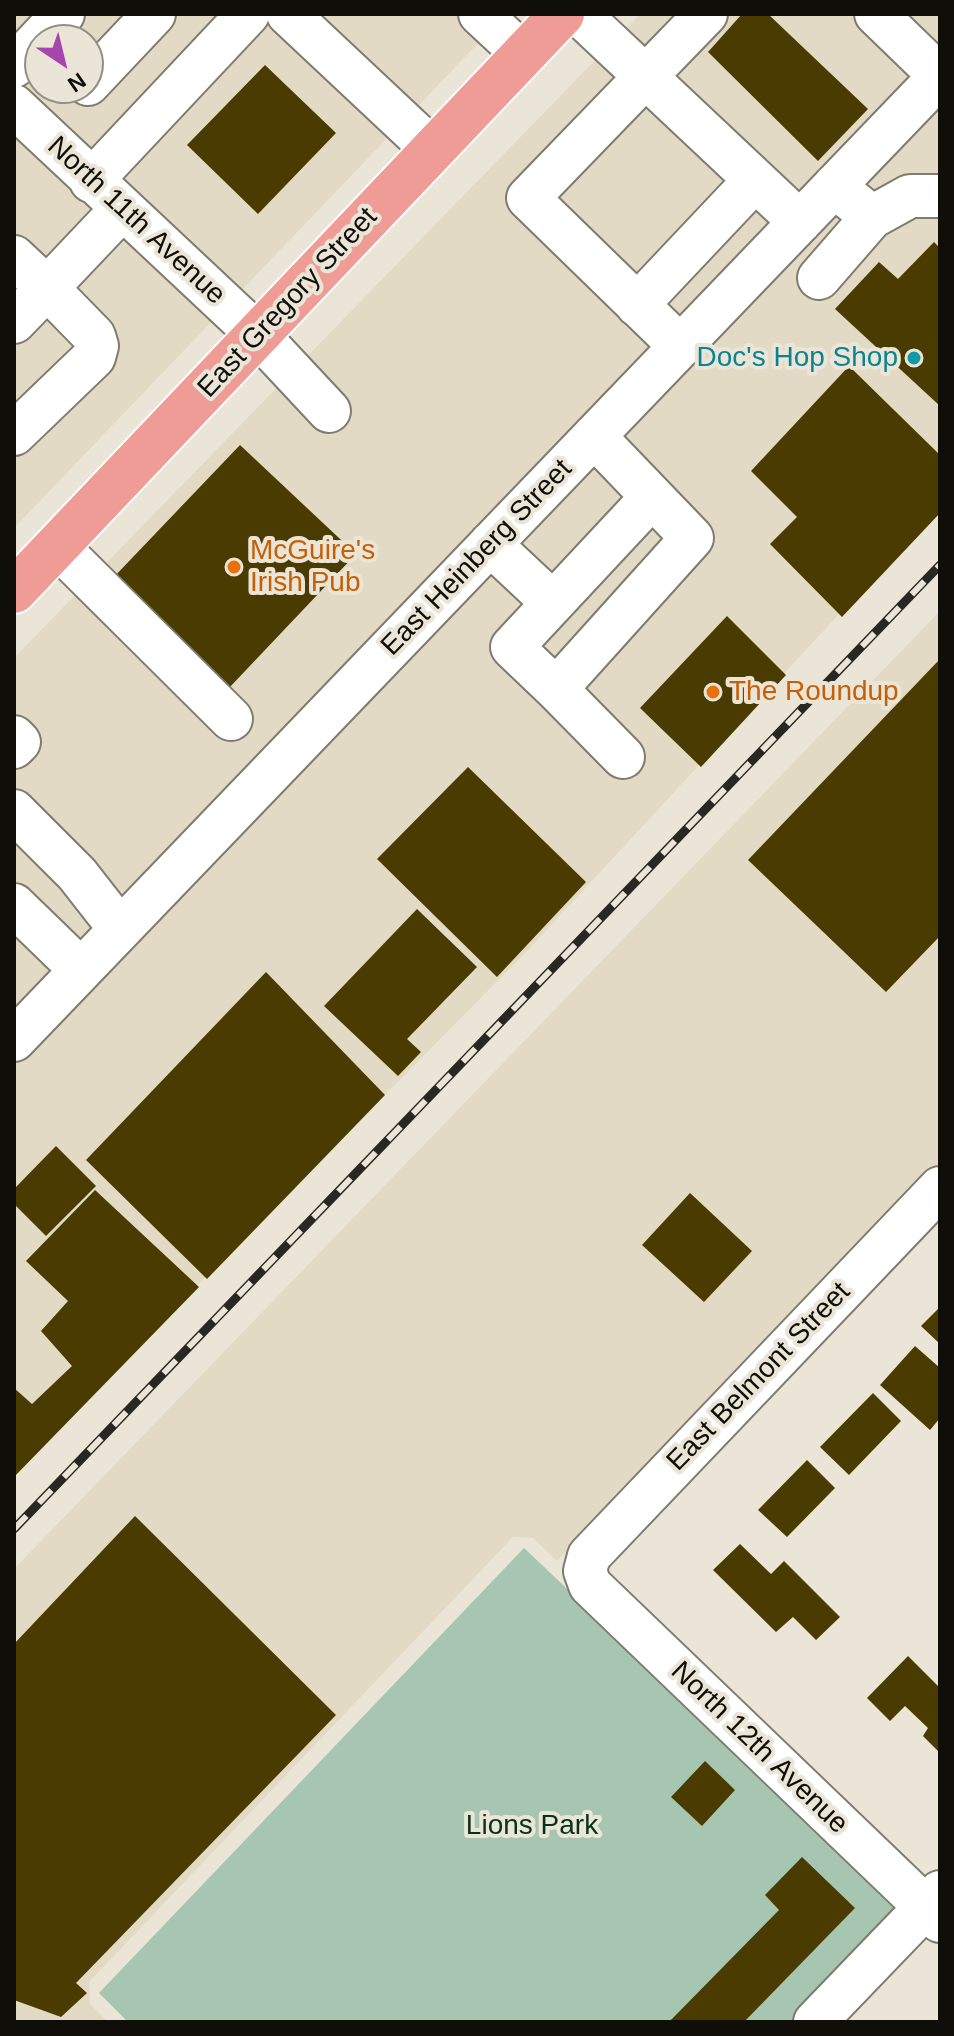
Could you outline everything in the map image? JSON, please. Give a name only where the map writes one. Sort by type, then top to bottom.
[{"type":"highway","name":"East Gregory Street","points":[[14,591],[562,14]]},
{"type":"street","points":[[14,66],[63,14]]},
{"type":"street","points":[[104,67],[154,14]]},
{"type":"street","points":[[91,181],[248,14]]},
{"type":"street","points":[[288,14],[433,150]]},
{"type":"street","points":[[480,14],[524,55]]},
{"type":"street","points":[[579,14],[800,222]]},
{"type":"street","points":[[680,346],[528,198],[706,14]]},
{"type":"street","points":[[876,14],[940,76]]},
{"type":"street","name":"East Heinberg Street","points":[[14,1040],[940,76]]},
{"type":"street","points":[[28,120],[55,104]]},
{"type":"street","name":"North 11th Avenue","points":[[28,120],[258,335],[329,411]]},
{"type":"street","points":[[637,305],[755,180]]},
{"type":"street","points":[[834,186],[872,217]]},
{"type":"street","points":[[819,278],[872,217],[910,196],[940,196]]},
{"type":"street","points":[[14,322],[121,210]]},
{"type":"street","points":[[14,257],[94,336],[97,346],[94,357],[14,434]]},
{"type":"street","points":[[556,689],[692,538],[594,436]]},
{"type":"street","points":[[623,757],[512,647],[652,497]]},
{"type":"street","points":[[490,544],[553,603]]},
{"type":"street","points":[[57,546],[231,719]]},
{"type":"street","points":[[14,811],[77,874],[120,929]]},
{"type":"street","points":[[19,921],[81,970]]},
{"type":"street","name":"East Belmont Street","points":[[585,1571],[589,1556],[940,1188]]},
{"type":"street","name":"North 12th Avenue","points":[[585,1571],[590,1585],[935,1907]]},
{"type":"street","points":[[815,2022],[935,1907]]},
{"type":"shaded area","points":[[14,14],[506,14],[238,294],[34,104],[104,104],[104,24],[24,24],[24,94],[14,85]]},
{"type":"shaded area","points":[[640,14],[854,14],[940,98],[940,505],[527,951],[14,1471],[14,658]]},
{"type":"shaded area","points":[[898,14],[940,14],[940,54]]},
{"type":"shaded area","points":[[14,128],[216,317],[14,528]]},
{"type":"shaded area","points":[[940,611],[940,1163],[557,1561],[533,1538],[513,1537],[89,1982],[90,2004],[108,2022],[14,2022],[14,1569]]},
{"type":"green space","name":"Lions Park","points":[[524,1548],[887,1892],[897,1907],[795,2022],[128,2022],[99,1993]]},
{"type":"building","points":[[742,14],[768,14],[868,109],[818,161],[708,52]]},
{"type":"building","points":[[265,65],[336,133],[258,214],[187,145]]},
{"type":"building","name":"Doc's Hop Shop","points":[[934,242],[940,248],[940,406],[835,309],[879,262],[898,279]]},
{"type":"building","points":[[849,366],[940,455],[940,513],[842,617],[770,544],[797,517],[751,471]]},
{"type":"building","name":"McGuire's Irish Pub","points":[[240,445],[356,554],[228,689],[112,579]]},
{"type":"building","name":"The Roundup","points":[[727,616],[786,675],[701,767],[640,708]]},
{"type":"building","points":[[940,659],[940,936],[886,992],[748,860]]},
{"type":"building","points":[[468,767],[586,882],[497,977],[377,859]]},
{"type":"building","points":[[417,909],[477,967],[407,1039],[421,1052],[398,1076],[324,1006]]},
{"type":"building","points":[[266,972],[385,1095],[207,1279],[86,1160]]},
{"type":"building","points":[[56,1146],[96,1186],[46,1236],[14,1204],[14,1189]]},
{"type":"building","points":[[95,1190],[199,1287],[14,1477],[14,1388],[32,1404],[72,1366],[41,1331],[68,1301],[26,1261]]},
{"type":"building","points":[[690,1193],[752,1251],[704,1302],[642,1245]]},
{"type":"building","points":[[940,1307],[940,1344],[921,1326]]},
{"type":"building","points":[[915,1346],[940,1368],[940,1418],[930,1430],[880,1385]]},
{"type":"building","points":[[873,1393],[901,1421],[849,1475],[820,1447]]},
{"type":"building","points":[[807,1460],[835,1488],[787,1537],[758,1510]]},
{"type":"building","points":[[135,1516],[336,1715],[76,1983],[87,1993],[61,2017],[14,2000],[14,1644]]},
{"type":"building","points":[[740,1544],[771,1574],[784,1561],[840,1617],[816,1640],[793,1617],[776,1632],[713,1570]]},
{"type":"building","points":[[908,1656],[940,1688],[938,1751],[923,1736],[928,1728],[905,1706],[890,1721],[867,1698]]},
{"type":"building","points":[[705,1761],[735,1790],[702,1826],[671,1797]]},
{"type":"building","points":[[802,1857],[855,1908],[744,2022],[669,2022],[779,1910],[765,1895]]},
{"type":"railway","points":[[14,1529],[940,565]]},
{"type":"place","name":"Doc's Hop Shop","points":[[914,358]]},
{"type":"place","name":"McGuire's Irish Pub","points":[[234,567]]},
{"type":"place","name":"The Roundup","points":[[713,692]]}]
